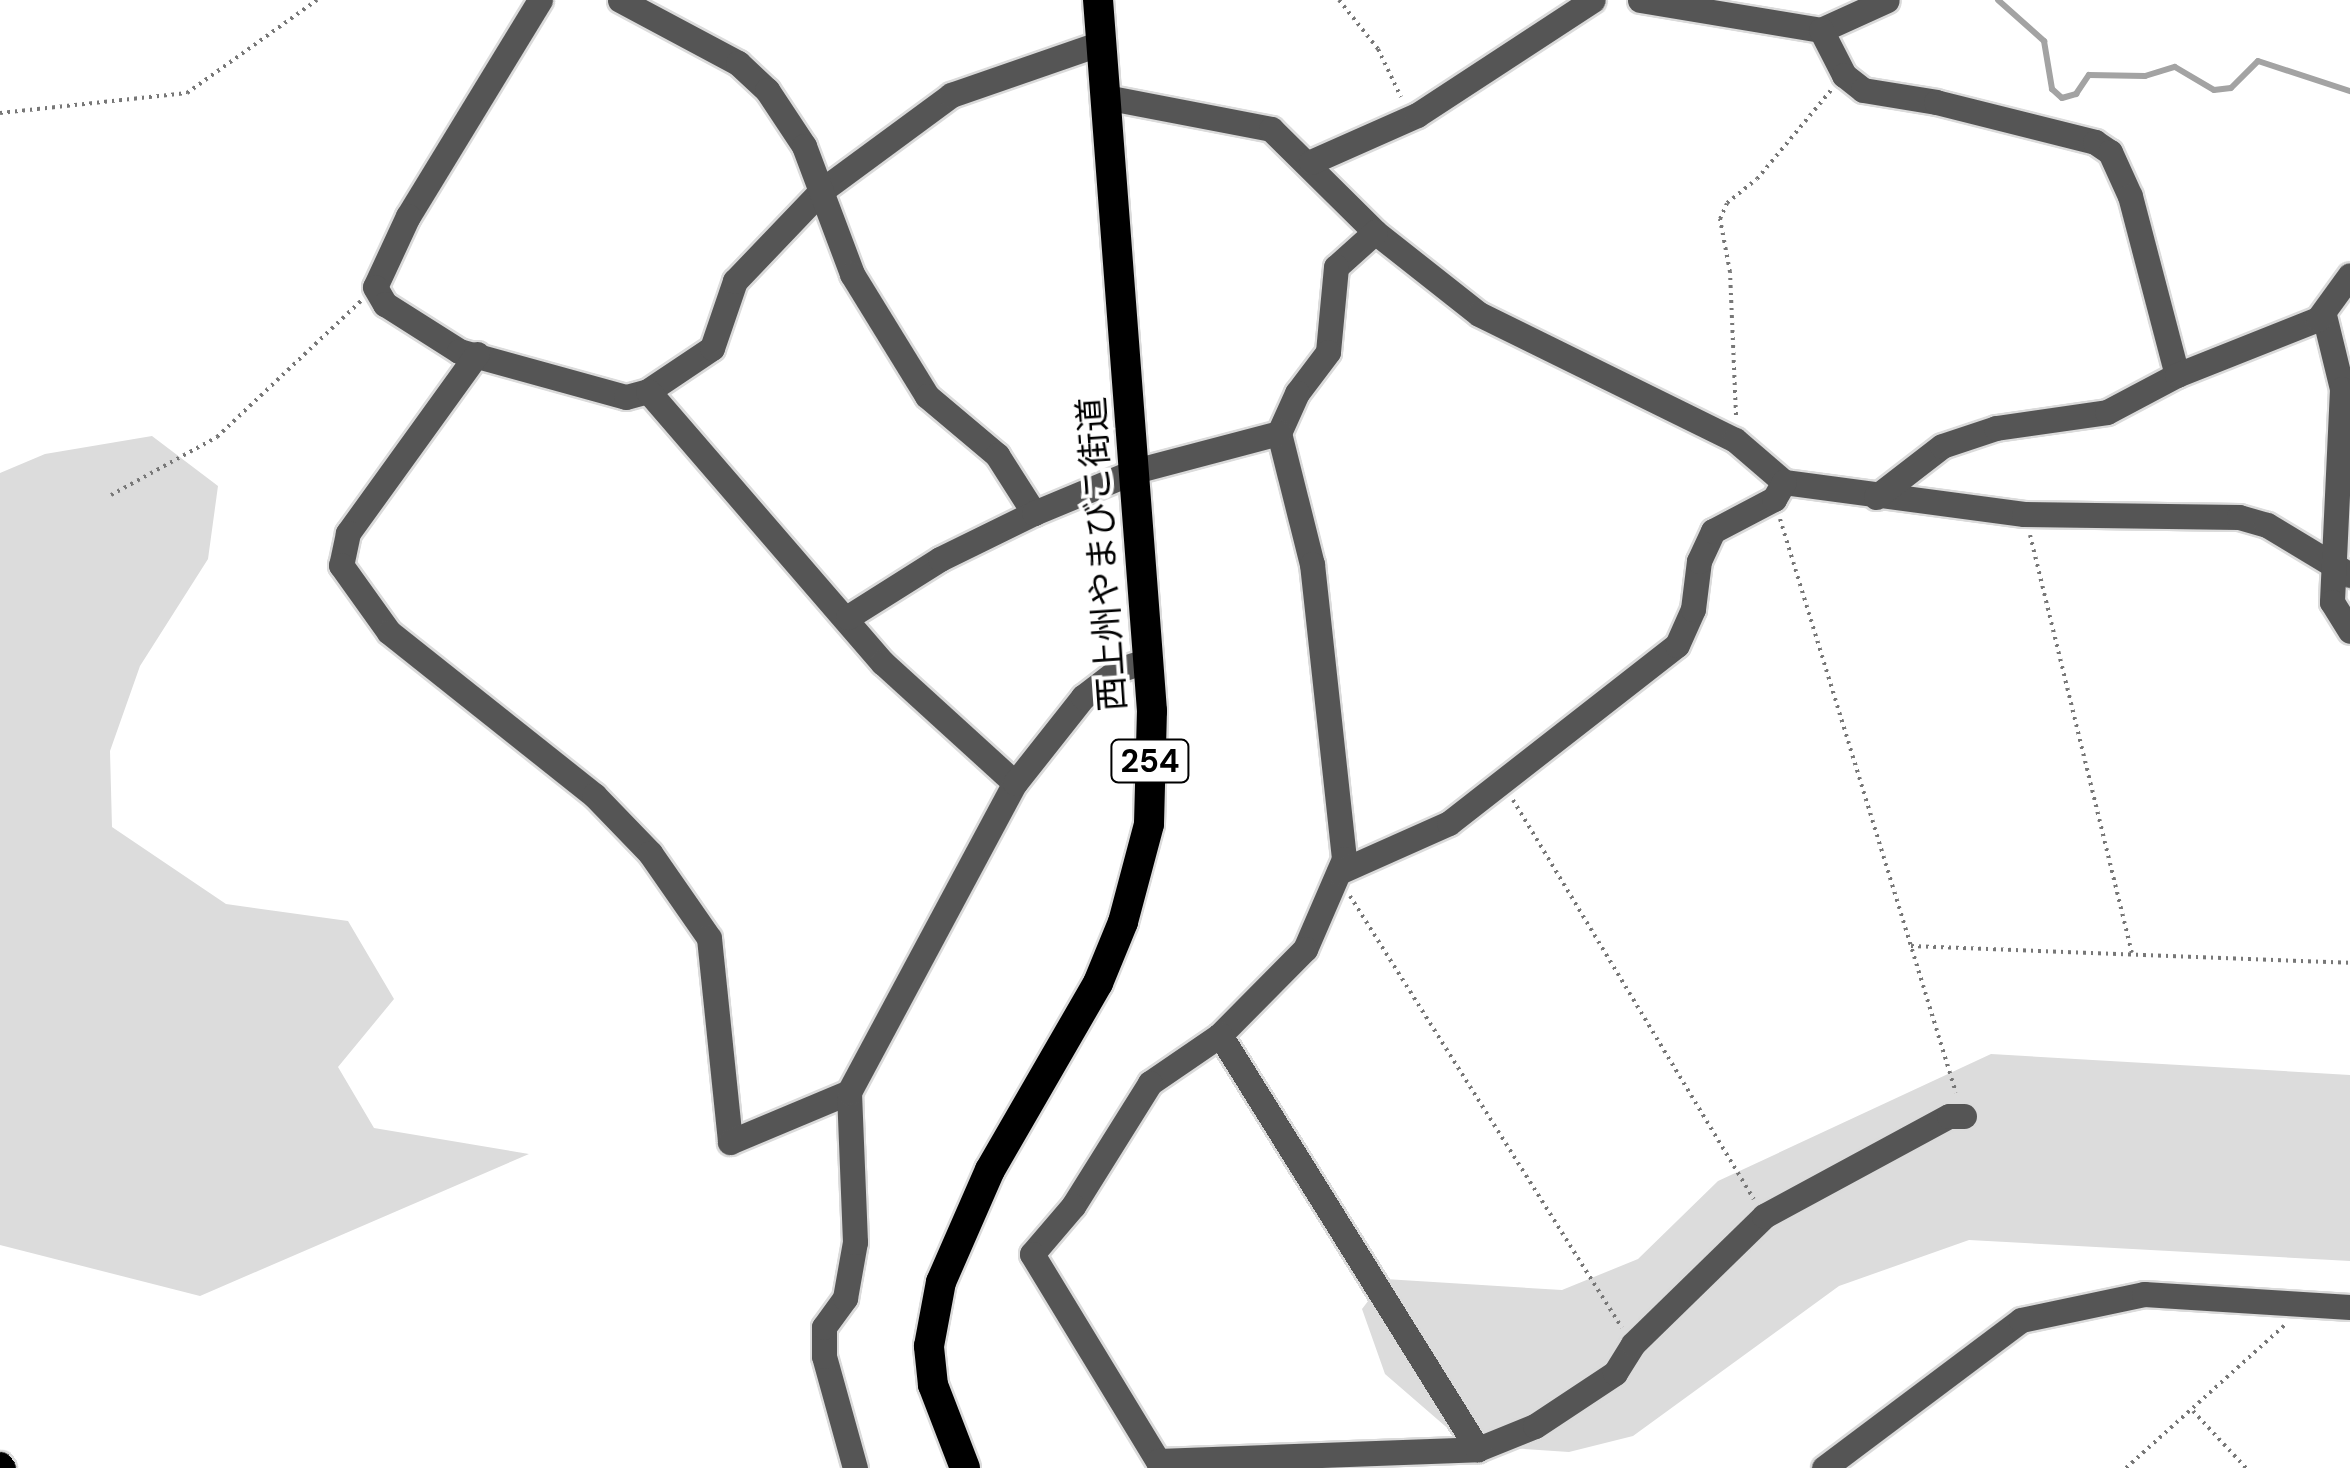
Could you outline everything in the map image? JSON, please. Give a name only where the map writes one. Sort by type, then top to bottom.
[{"type":"highway","name":"西上州やまびこ街道","points":[[964,1468],[933,1385],[929,1346],[941,1282],[958,1232],[1098,983],[1123,922],[1149,824],[1148,660],[1098,0]]},
{"type":"street","points":[[540,0],[408,216],[375,287],[385,304],[459,350],[626,396],[648,391],[712,348],[735,281],[822,190],[951,96],[1101,43]]},
{"type":"street","points":[[620,0],[738,63],[767,90],[804,146],[852,274],[926,396],[997,455],[1034,513]]},
{"type":"street","points":[[1311,162],[1411,118],[1593,0]]},
{"type":"street","points":[[1640,0],[1820,30],[1887,0]]},
{"type":"street","points":[[1820,30],[1844,75],[1863,90],[1936,102],[2095,142],[2110,152],[2130,196],[2177,374]]},
{"type":"street","points":[[1105,97],[1271,129],[1311,162],[1375,232],[1479,314],[1736,440],[1779,491]]},
{"type":"street","points":[[1375,232],[1336,267],[1328,352],[1297,393],[1279,433],[1312,564],[1344,859],[1305,949],[1220,1036],[1150,1083],[1073,1206],[1032,1254],[1158,1461],[1478,1449],[1536,1426],[1615,1373],[1633,1344],[1764,1216],[1949,1116],[1964,1116]]},
{"type":"street","points":[[1876,497],[1942,446],[1996,428],[2106,412],[2177,374],[2324,314],[2350,275]]},
{"type":"street","points":[[2324,314],[2342,389],[2342,572],[2332,602],[2350,631]]},
{"type":"street","points":[[477,354],[348,534],[341,566],[388,632],[594,796],[650,853],[709,938],[730,1142],[849,1092]]},
{"type":"street","points":[[648,391],[715,474],[848,617],[884,663],[1016,783]]},
{"type":"street","points":[[848,617],[940,559],[1034,513],[1135,471],[1279,433]]},
{"type":"street","points":[[1338,872],[1449,823],[1500,778],[1677,645],[1694,609],[1699,561],[1713,530],[1779,491],[1876,497],[2024,514],[2240,517],[2267,525],[2342,572]]},
{"type":"street","points":[[856,1468],[824,1356],[824,1327],[845,1298],[855,1242],[849,1092],[1016,783],[1083,697],[1118,670],[1148,660]]},
{"type":"street","points":[[1220,1036],[1478,1449]]},
{"type":"street","points":[[1824,1468],[2021,1320],[2144,1294],[2350,1306]]},
{"type":"path","points":[[0,113],[187,93],[317,0]]},
{"type":"path","points":[[1339,0],[1378,49],[1411,118]]},
{"type":"path","points":[[1736,440],[1738,376],[1720,219],[1727,203],[1757,179],[1844,75]]},
{"type":"path","points":[[111,495],[217,437],[375,287]]},
{"type":"path","points":[[1779,491],[1964,1116]]},
{"type":"path","points":[[2024,514],[2132,953]]},
{"type":"path","points":[[1500,778],[1764,1216]]},
{"type":"path","points":[[1338,872],[1367,929],[1633,1344]]},
{"type":"path","points":[[1911,946],[2350,964]]},
{"type":"path","points":[[2126,1468],[2312,1301]]},
{"type":"path","points":[[2192,1411],[2246,1468]]},
{"type":"shaded area","points":[[152,436],[218,486],[208,559],[140,666],[110,751],[112,827],[226,904],[348,921],[394,999],[338,1067],[374,1128],[529,1154],[200,1296],[0,1245],[0,473],[45,454]]},
{"type":"shaded area","points":[[1991,1054],[2350,1075],[2350,1261],[1969,1240],[1839,1286],[1633,1436],[1569,1452],[1467,1445],[1385,1374],[1362,1309],[1385,1279],[1562,1290],[1638,1259],[1718,1181]]},
{"type":"waterway","points":[[1998,0],[2044,41],[2052,89],[2062,98],[2076,94],[2089,75],[2145,76],[2175,67],[2214,90],[2231,88],[2258,61],[2350,91]]}]
